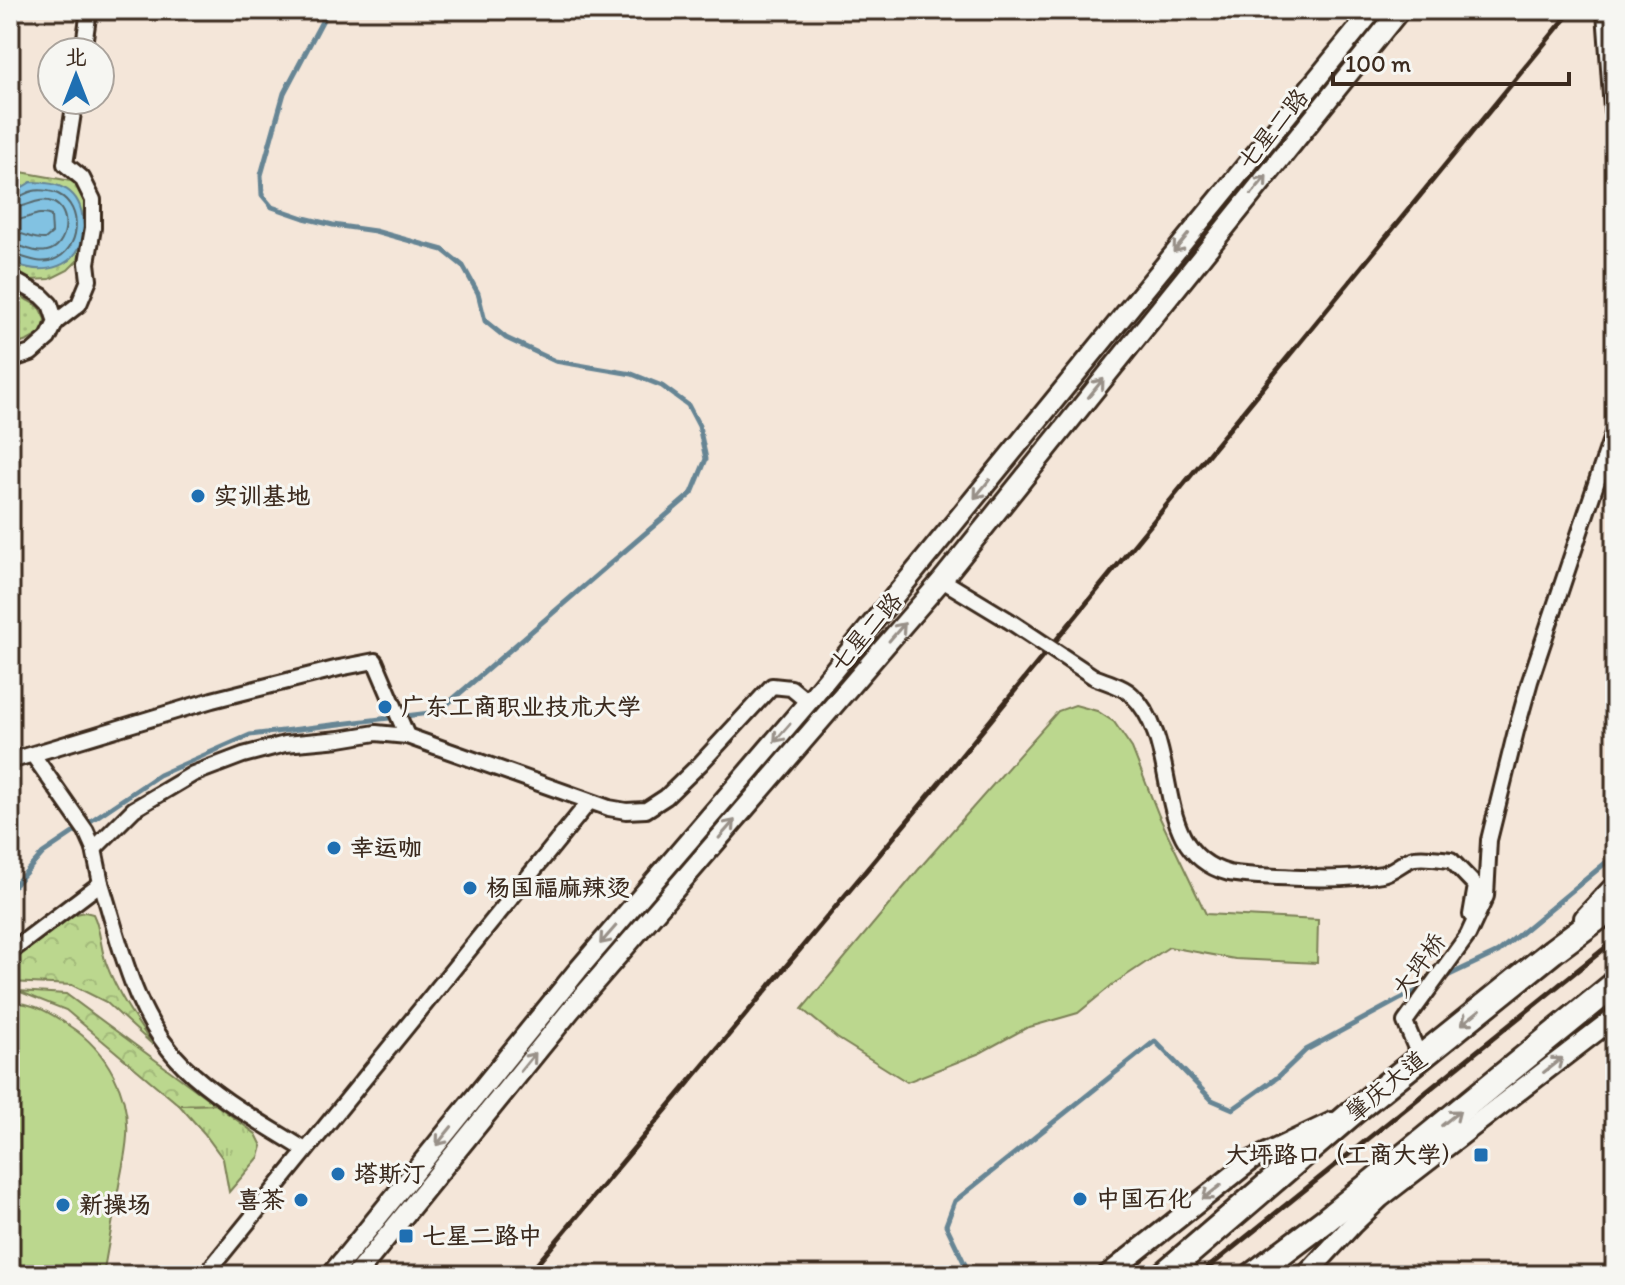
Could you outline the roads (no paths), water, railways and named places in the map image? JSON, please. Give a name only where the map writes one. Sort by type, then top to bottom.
[{"type":"highway","name":"肇庆大道","points":[[1163,1275],[1352,1113],[1615,905]]},
{"type":"highway","points":[[1253,1275],[1326,1220],[1615,984]]},
{"type":"street","points":[[85,36],[89,10]]},
{"type":"street","name":"七星二路","points":[[356,1275],[563,1005],[588,958],[808,702],[1373,10]]},
{"type":"street","name":"七星二路","points":[[331,1275],[563,1005],[942,580],[1400,10]]},
{"type":"street","points":[[1605,12],[1615,120]]},
{"type":"street","points":[[10,360],[31,353],[48,338],[56,322],[79,304],[89,280],[87,263],[93,228],[93,200],[82,178],[65,164],[72,116]]},
{"type":"street","points":[[10,278],[42,296],[50,304],[56,322]]},
{"type":"street","name":"大坪桥","points":[[1420,1058],[1405,1022],[1468,935],[1486,896],[1489,840],[1526,693],[1615,427]]},
{"type":"street","points":[[942,580],[1094,677],[1130,692],[1150,716],[1161,746],[1176,824],[1188,847],[1203,863],[1231,874],[1342,878],[1385,874],[1414,858],[1451,860],[1476,886],[1468,935]]},
{"type":"street","points":[[10,761],[212,700],[375,661],[407,736]]},
{"type":"street","points":[[94,849],[134,809],[193,774],[243,755],[285,744],[376,733],[407,736],[589,802],[626,811],[646,810],[666,797],[701,763],[772,686],[791,688],[808,702]]},
{"type":"street","points":[[33,755],[86,831],[94,849],[130,978],[164,1043],[182,1065],[205,1085],[305,1150]]},
{"type":"street","points":[[205,1275],[589,802]]},
{"type":"street","points":[[10,952],[101,883]]},
{"type":"street","points":[[1553,951],[1615,885]]},
{"type":"street","points":[[1306,1275],[1380,1198],[1615,1017]]},
{"type":"street","points":[[1107,1275],[1252,1160],[1352,1113]]},
{"type":"street","points":[[1326,1220],[1380,1198],[1417,1145]]},
{"type":"water","points":[[31,182],[67,190],[78,202],[81,211],[84,231],[80,246],[67,261],[48,269],[28,268],[10,259],[10,186],[16,191]]},
{"type":"waterway","points":[[10,890],[43,853],[159,775],[250,735],[438,712],[692,493],[706,459],[699,426],[688,405],[662,386],[632,374],[555,361],[506,338],[485,321],[478,293],[463,266],[443,250],[375,231],[304,218],[272,207],[262,195],[261,175],[284,93],[328,10]]},
{"type":"waterway","points":[[1441,979],[1498,952],[1615,855]]},
{"type":"waterway","points":[[970,1275],[946,1225],[955,1201],[1155,1041],[1212,1100],[1233,1109],[1278,1077],[1306,1050],[1425,987]]},
{"type":"railway","points":[[528,1275],[940,782],[1572,10]]},
{"type":"railway","points":[[1199,1275],[1615,940]]},
{"type":"place","name":"实训基地","points":[[198,496]]},
{"type":"place","name":"广东工商职业技术大学","points":[[385,707]]},
{"type":"place","name":"幸运咖","points":[[334,848]]},
{"type":"place","name":"杨国福麻辣烫","points":[[470,888]]},
{"type":"place","name":"大坪路口（工商大学）","points":[[1481,1155]]},
{"type":"place","name":"塔斯汀","points":[[338,1174]]},
{"type":"place","name":"中国石化","points":[[1080,1199]]},
{"type":"place","name":"喜茶","points":[[301,1200]]},
{"type":"place","name":"新操场","points":[[63,1205]]},
{"type":"place","name":"七星二路中","points":[[406,1236]]}]
